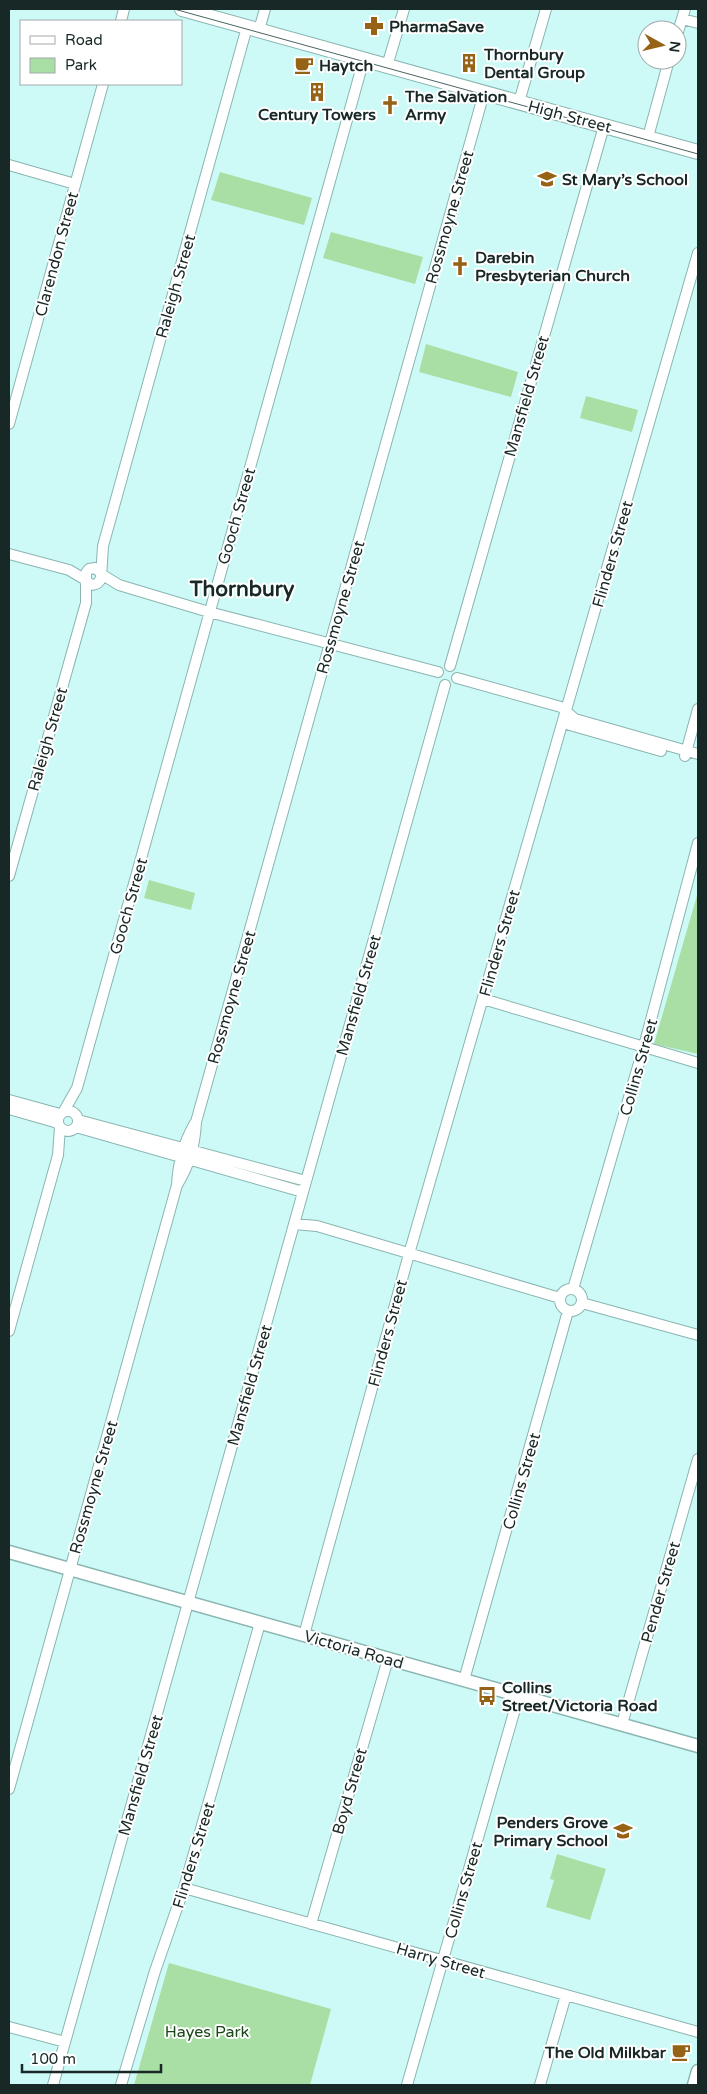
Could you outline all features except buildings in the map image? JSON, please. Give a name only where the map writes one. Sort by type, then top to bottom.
[{"type":"main road","name":"High Street","points":[[182,9],[698,152]]},
{"type":"street","name":"Raleigh Street","points":[[9,876],[93,577],[253,29],[265,9]]},
{"type":"street","points":[[387,66],[404,9]]},
{"type":"street","points":[[519,102],[546,9]]},
{"type":"street","points":[[684,14],[698,23]]},
{"type":"street","name":"Gooch Street","points":[[9,1331],[58,1155],[60,1119],[77,1088],[364,59]]},
{"type":"street","points":[[648,137],[666,70]]},
{"type":"street","name":"Clarendon Street","points":[[9,424],[103,85]]},
{"type":"street","name":"Rossmoyne Street","points":[[9,1789],[177,1185],[185,1172],[188,1136],[196,1122],[484,92]]},
{"type":"street","name":"Mansfield Street","points":[[450,666],[604,126]]},
{"type":"street","points":[[9,165],[75,184]]},
{"type":"street","name":"Flinders Street","points":[[304,1635],[409,1254],[698,253]]},
{"type":"street","points":[[9,554],[209,612],[438,672]]},
{"type":"street","points":[[444,666],[450,666],[454,669],[457,678],[453,683],[445,685],[438,678],[438,672],[444,666]]},
{"type":"street","points":[[457,678],[561,707],[576,719],[685,754],[698,761]]},
{"type":"street","name":"Mansfield Street","points":[[53,2085],[445,685]]},
{"type":"street","points":[[685,754],[698,709]]},
{"type":"street","points":[[563,723],[685,754],[698,754]]},
{"type":"street","name":"Collins Street","points":[[573,1288],[644,1046],[698,844]]},
{"type":"street","points":[[483,999],[698,1063]]},
{"type":"street","name":"Gooch Street","points":[[58,1155],[76,1123],[77,1088]]},
{"type":"street","points":[[9,1100],[60,1119],[65,1131],[76,1123]]},
{"type":"street","points":[[9,1109],[60,1119],[71,1111],[76,1123]]},
{"type":"street","points":[[76,1123],[186,1154],[303,1192]]},
{"type":"street","points":[[186,1154],[306,1181]]},
{"type":"street","points":[[295,1220],[560,1298]]},
{"type":"street","points":[[573,1288],[581,1296],[582,1303],[575,1310],[568,1311],[560,1304],[560,1298],[563,1291],[573,1288]]},
{"type":"street","points":[[582,1303],[698,1335]]},
{"type":"street","name":"Collins Street","points":[[464,1680],[568,1311]]},
{"type":"street","name":"Pender Street","points":[[622,1724],[698,1459]]},
{"type":"street","name":"Victoria Road","points":[[9,1552],[698,1746]]},
{"type":"street","name":"Flinders Street","points":[[122,2085],[155,1971],[184,1888],[260,1623]]},
{"type":"street","name":"Boyd Street","points":[[311,1924],[388,1659]]},
{"type":"street","name":"Collins Street","points":[[407,2085],[518,1695]]},
{"type":"street","name":"Harry Street","points":[[184,1888],[698,2032]]},
{"type":"street","points":[[540,2085],[566,1996]]},
{"type":"street","points":[[9,2027],[65,2042]]},
{"type":"street","points":[[694,2085],[698,2071]]},
{"type":"green space","points":[[220,172],[312,198],[304,225],[211,200]]},
{"type":"green space","points":[[331,232],[423,257],[415,284],[323,258]]},
{"type":"green space","points":[[426,344],[518,372],[511,397],[419,372]]},
{"type":"green space","points":[[586,396],[638,410],[632,432],[580,418]]},
{"type":"green space","points":[[149,880],[195,893],[191,910],[144,898]]},
{"type":"green space","points":[[698,892],[698,1054],[654,1044]]},
{"type":"green space","points":[[557,1854],[606,1869],[590,1920],[546,1907],[554,1880],[550,1879]]},
{"type":"green space","name":"Hayes Park","points":[[169,1963],[331,2009],[310,2085],[134,2085]]},
{"type":"tram line","points":[[174,9],[698,154]]},
{"type":"place","name":"PharmaSave","points":[[374,26]]},
{"type":"place","name":"Thornbury Dental Group","points":[[469,63]]},
{"type":"place","name":"Haytch","points":[[304,65]]},
{"type":"place","name":"Century Towers","points":[[317,92]]},
{"type":"place","name":"The Salvation Army","points":[[390,105]]},
{"type":"place","name":"St Mary’s School","points":[[547,179]]},
{"type":"place","name":"Darebin Presbyterian Church","points":[[460,266]]},
{"type":"place","name":"Collins Street/Victoria Road","points":[[487,1696]]},
{"type":"place","name":"Penders Grove Primary School","points":[[623,1831]]},
{"type":"place","name":"The Old Milkbar","points":[[681,2052]]},
{"type":"district","name":"Thornbury","points":[[242,589]]}]
